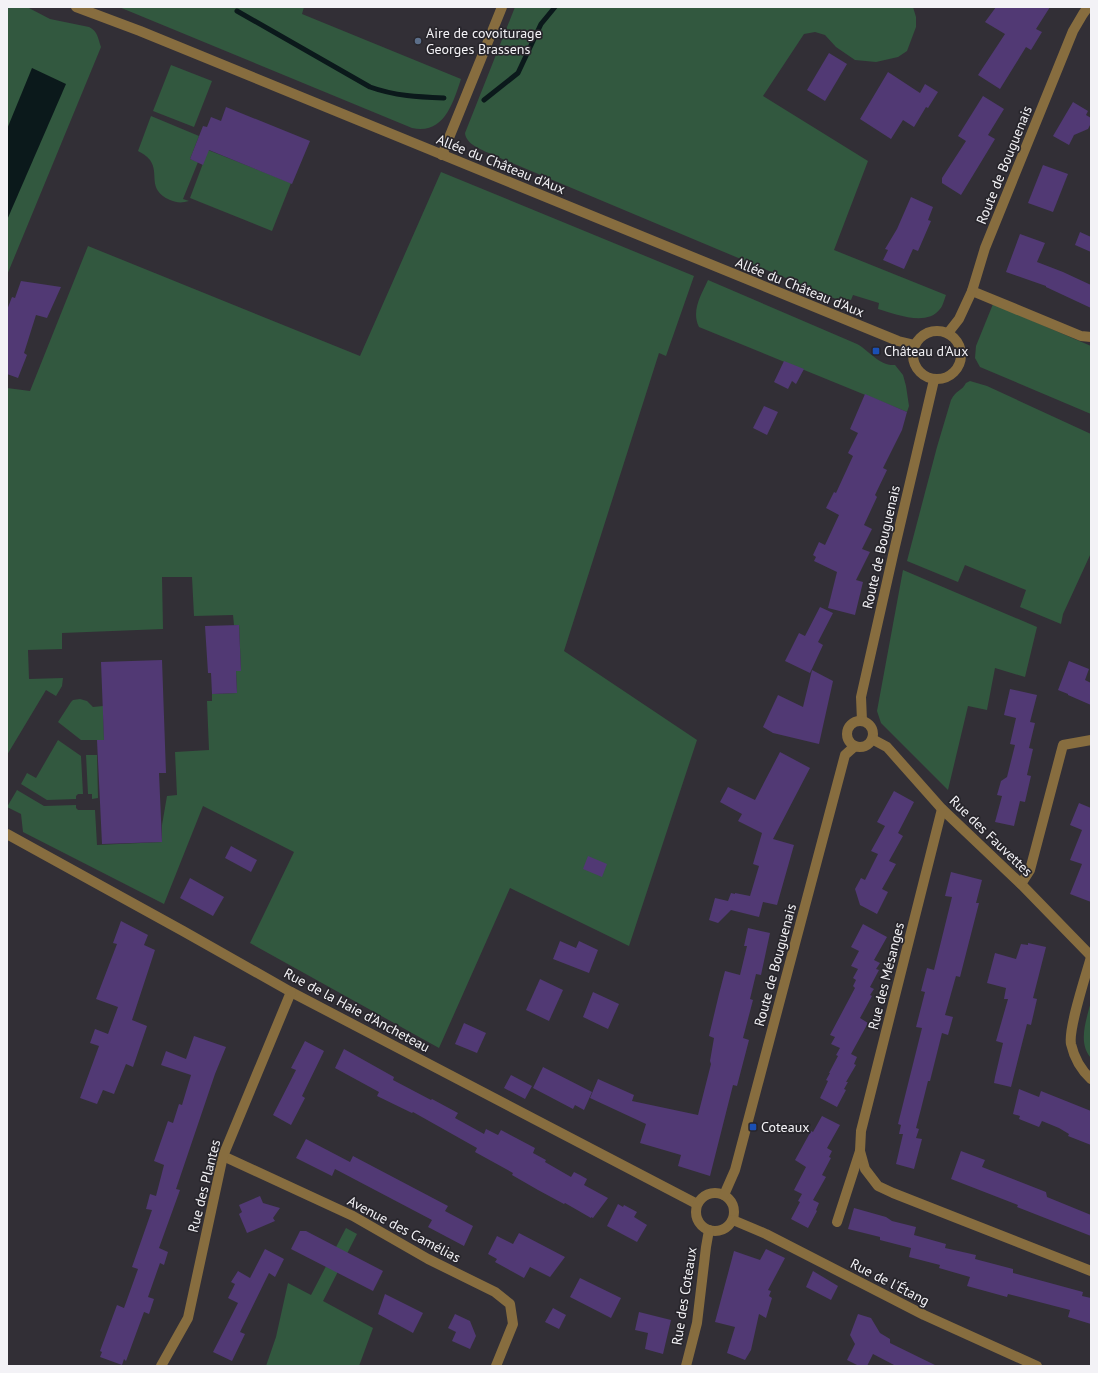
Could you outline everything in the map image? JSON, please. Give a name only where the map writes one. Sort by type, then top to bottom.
[{"type":"street","name":"Allée du Château d'Aux","points":[[76,7],[140,31],[898,342],[914,345]]},
{"type":"street","points":[[442,155],[502,7]]},
{"type":"street","name":"Route de Bouguenais","points":[[948,333],[959,319],[972,291],[985,248],[1073,31],[1088,7]]},
{"type":"street","points":[[972,291],[1081,336],[1091,338]]},
{"type":"street","points":[[938,331],[948,333],[956,341],[960,349],[961,356],[959,365],[952,374],[945,378],[934,380],[922,375],[916,369],[914,364],[912,354],[914,345],[921,336],[926,333],[938,331]]},
{"type":"street","name":"Route de Bouguenais","points":[[862,721],[861,697],[934,380]]},
{"type":"street","points":[[862,721],[871,728],[873,735],[872,739],[867,745],[859,747],[855,746],[847,737],[848,728],[854,722],[862,721]]},
{"type":"street","name":"Rue des Fauvettes","points":[[872,739],[887,747],[942,809],[1021,884],[1091,956],[1072,1025],[1071,1043],[1079,1065],[1091,1079]]},
{"type":"street","points":[[1021,884],[1030,870],[1063,745],[1091,740]]},
{"type":"street","name":"Route de Bouguenais","points":[[724,1194],[735,1170],[845,755],[855,746]]},
{"type":"street","name":"Rue des Mésanges","points":[[837,1222],[860,1151],[861,1131],[942,809]]},
{"type":"street","name":"Rue de la Haie d'Ancheteau","points":[[7,834],[291,992],[697,1204]]},
{"type":"street","name":"Rue des Plantes","points":[[161,1366],[188,1318],[223,1156],[291,992]]},
{"type":"street","name":"Rue des Mésanges","points":[[860,1151],[865,1169],[878,1186],[1091,1271]]},
{"type":"street","name":"Avenue des Camélias","points":[[223,1156],[353,1216],[428,1258],[495,1292],[510,1304],[513,1324],[496,1366]]},
{"type":"street","points":[[706,1194],[724,1194],[733,1206],[733,1220],[722,1230],[710,1230],[700,1224],[696,1219],[695,1212],[697,1204],[706,1194]]},
{"type":"street","name":"Rue de l'Étang","points":[[733,1220],[766,1234],[924,1315],[1037,1366]]},
{"type":"street","name":"Rue des Coteaux","points":[[686,1366],[697,1322],[706,1247],[710,1230]]},
{"type":"green space","points":[[7,7],[27,7],[50,19],[89,27],[96,33],[101,47],[7,275]]},
{"type":"green space","points":[[119,7],[304,7],[302,14],[461,79],[446,115],[439,122],[432,127],[423,129],[412,128]]},
{"type":"green space","points":[[515,7],[913,7],[916,17],[916,27],[907,51],[898,57],[876,62],[855,60],[836,47],[825,35],[815,32],[804,34],[763,96],[868,161],[834,250],[946,295],[941,308],[934,314],[927,317],[910,318],[878,309],[879,303],[853,295],[851,300],[841,298],[836,299],[493,155],[472,144],[468,141],[465,133]]},
{"type":"green space","points":[[171,65],[212,81],[194,127],[153,111]]},
{"type":"green space","points":[[151,116],[199,136],[190,159],[198,162],[183,199],[189,201],[175,202],[163,196],[158,191],[156,186],[153,165],[146,156],[138,151]]},
{"type":"green space","points":[[208,150],[291,183],[272,231],[190,198]]},
{"type":"green space","points":[[441,172],[694,276],[666,356],[659,353],[564,651],[697,740],[629,946],[510,888],[439,1048],[250,943],[294,852],[203,806],[164,904],[23,832],[21,814],[7,807],[17,790],[44,806],[76,805],[78,810],[95,810],[97,845],[162,842],[162,825],[167,796],[177,795],[175,752],[209,750],[207,701],[212,701],[212,694],[237,693],[236,671],[241,671],[239,625],[234,625],[233,615],[194,616],[192,577],[162,577],[163,629],[62,633],[62,649],[28,650],[29,679],[63,678],[62,686],[56,696],[46,690],[7,755],[7,388],[30,391],[88,246],[360,356]]},
{"type":"green space","points":[[708,280],[857,344],[879,361],[889,365],[895,365],[903,375],[906,386],[909,406],[907,412],[699,327],[696,309]]},
{"type":"green space","points":[[993,304],[1091,346],[1091,414],[980,367],[975,358],[976,346]]},
{"type":"green space","points":[[970,381],[987,386],[1091,434],[1091,553],[1063,614],[1061,624],[1020,607],[1026,590],[965,565],[958,582],[907,561],[951,400],[966,383]]},
{"type":"green space","points":[[903,570],[1037,627],[1025,677],[995,668],[987,710],[968,706],[948,790],[881,723],[877,711]]},
{"type":"green space","points":[[80,699],[87,701],[93,707],[103,706],[104,740],[81,740],[58,722],[71,702],[73,700]]},
{"type":"green space","points":[[58,740],[81,756],[83,794],[78,794],[76,799],[47,800],[21,784],[27,773],[36,778]]},
{"type":"green space","points":[[86,755],[97,755],[98,798],[92,799],[92,794],[88,794]]},
{"type":"green space","points":[[1091,1001],[1091,1058],[1085,1045],[1084,1030]]},
{"type":"green space","points":[[346,1228],[357,1234],[323,1301],[373,1328],[359,1366],[266,1366],[276,1337],[288,1283],[311,1295]]},
{"type":"shaded area","points":[[32,68],[66,84],[7,220],[7,129]]},
{"type":"building","points":[[996,7],[1050,7],[1036,29],[1042,32],[1031,50],[1026,47],[1000,89],[978,75],[1005,34],[985,22]]},
{"type":"building","points":[[829,53],[847,64],[825,101],[807,90]]},
{"type":"building","points":[[888,72],[920,93],[925,84],[938,92],[928,108],[926,107],[914,127],[903,120],[891,139],[860,119]]},
{"type":"building","points":[[983,96],[1004,109],[988,135],[995,139],[961,195],[942,183],[942,178],[966,141],[958,136]]},
{"type":"building","points":[[1073,102],[1088,111],[1086,115],[1091,118],[1091,123],[1088,129],[1074,135],[1069,145],[1053,136]]},
{"type":"building","points":[[226,107],[310,141],[292,184],[209,150],[203,165],[190,159],[203,126],[207,127],[211,117],[221,121]]},
{"type":"building","points":[[1043,165],[1068,174],[1053,212],[1028,203]]},
{"type":"building","points":[[911,197],[933,207],[928,220],[931,221],[918,251],[913,249],[904,269],[883,260],[888,250],[885,249],[897,229]]},
{"type":"building","points":[[1080,232],[1091,237],[1091,252],[1075,245]]},
{"type":"building","points":[[1020,234],[1045,243],[1037,262],[1091,285],[1091,308],[1046,286],[1006,272]]},
{"type":"building","points":[[21,281],[61,287],[47,318],[36,315],[24,353],[27,355],[18,378],[7,374],[7,310],[12,297],[15,298]]},
{"type":"building","points":[[784,361],[804,369],[796,384],[792,381],[788,389],[774,382]]},
{"type":"building","points":[[865,394],[907,412],[902,430],[883,468],[887,470],[875,495],[877,497],[864,525],[872,529],[862,549],[870,552],[856,580],[863,582],[855,615],[828,608],[837,572],[814,561],[816,557],[813,555],[819,542],[825,545],[839,515],[826,508],[834,492],[836,493],[853,456],[848,453],[858,433],[850,429]]},
{"type":"building","points":[[764,406],[778,412],[767,435],[753,428]]},
{"type":"building","points":[[820,607],[833,613],[818,642],[823,645],[810,673],[785,661],[799,633],[805,636]]},
{"type":"building","points":[[239,625],[241,671],[236,671],[237,693],[212,694],[211,673],[208,673],[205,626]]},
{"type":"building","points":[[162,660],[166,773],[159,773],[162,842],[102,844],[97,740],[104,740],[101,662]]},
{"type":"building","points":[[1069,661],[1089,669],[1085,680],[1091,683],[1091,705],[1058,690]]},
{"type":"building","points":[[812,670],[833,681],[819,744],[773,733],[763,727],[778,695],[803,707]]},
{"type":"building","points":[[1010,689],[1037,695],[1030,722],[1035,723],[1029,748],[1033,749],[1027,775],[1031,776],[1025,802],[1020,801],[1014,826],[995,822],[1002,796],[997,795],[1001,781],[1007,777],[1015,745],[1010,744],[1016,718],[1004,715]]},
{"type":"building","points":[[780,752],[810,768],[773,839],[794,845],[777,905],[763,902],[759,917],[731,910],[718,923],[709,920],[715,898],[728,901],[731,893],[750,896],[759,866],[753,864],[762,833],[738,821],[742,814],[720,802],[728,787],[755,800]]},
{"type":"building","points":[[894,791],[914,802],[898,833],[903,836],[889,861],[896,864],[882,889],[888,892],[877,914],[860,905],[855,889],[861,878],[865,880],[878,854],[871,851],[885,826],[877,822]]},
{"type":"building","points":[[1079,803],[1091,808],[1091,902],[1070,894],[1082,864],[1070,860],[1082,830],[1070,825]]},
{"type":"building","points":[[231,846],[257,860],[251,872],[225,858]]},
{"type":"building","points":[[588,856],[607,864],[602,877],[583,869]]},
{"type":"building","points":[[951,872],[982,880],[976,903],[979,903],[960,977],[956,976],[945,1015],[953,1017],[948,1035],[942,1033],[916,1128],[919,1129],[916,1138],[922,1139],[914,1169],[896,1164],[903,1134],[899,1134],[901,1125],[898,1124],[922,1028],[916,1027],[925,992],[921,991],[927,968],[934,970],[952,897],[945,896]]},
{"type":"building","points":[[190,878],[224,897],[213,916],[180,898]]},
{"type":"building","points":[[121,921],[148,935],[144,945],[155,950],[132,1020],[147,1026],[133,1067],[126,1064],[114,1094],[103,1090],[97,1104],[80,1098],[99,1046],[90,1043],[95,1029],[108,1034],[118,1007],[96,999],[117,944],[113,943]]},
{"type":"building","points":[[863,924],[887,937],[874,960],[880,963],[876,969],[879,970],[870,987],[874,989],[870,995],[872,996],[860,1018],[868,1023],[851,1054],[857,1057],[854,1064],[856,1065],[846,1082],[848,1082],[844,1089],[846,1090],[837,1107],[820,1098],[840,1048],[831,1044],[835,1037],[830,1035],[855,988],[853,986],[856,980],[853,978],[858,969],[851,966],[859,951],[851,947]]},
{"type":"building","points":[[748,928],[770,933],[761,975],[756,974],[750,999],[753,1000],[743,1038],[749,1040],[737,1086],[733,1085],[710,1176],[678,1166],[681,1155],[640,1143],[646,1124],[590,1098],[598,1079],[634,1095],[632,1101],[698,1115],[711,1064],[710,1061],[714,1038],[709,1036],[725,971],[740,975],[747,946],[744,946]]},
{"type":"building","points":[[560,941],[576,948],[579,941],[598,950],[589,973],[553,959]]},
{"type":"building","points":[[1028,943],[1046,947],[1033,998],[1037,999],[1031,1025],[1027,1024],[1011,1087],[994,1083],[1003,1043],[996,1041],[1008,999],[1004,999],[1006,988],[987,983],[995,953],[1016,959],[1021,944],[1028,945]]},
{"type":"building","points":[[540,979],[563,990],[549,1021],[526,1010]]},
{"type":"building","points":[[593,992],[619,1004],[608,1029],[583,1017]]},
{"type":"building","points":[[464,1023],[486,1033],[477,1053],[455,1044]]},
{"type":"building","points":[[194,1036],[226,1047],[215,1074],[176,1189],[180,1190],[159,1248],[168,1252],[164,1265],[160,1263],[148,1297],[154,1299],[149,1314],[144,1312],[126,1361],[124,1359],[122,1365],[100,1357],[102,1352],[100,1351],[117,1305],[124,1308],[138,1269],[132,1267],[152,1210],[146,1209],[150,1194],[156,1196],[164,1165],[154,1161],[168,1121],[173,1123],[179,1104],[182,1105],[191,1075],[161,1065],[166,1051],[186,1059]]},
{"type":"building","points":[[305,1041],[324,1051],[302,1096],[305,1098],[291,1125],[273,1115],[296,1070],[291,1068]]},
{"type":"building","points":[[344,1049],[394,1077],[393,1080],[458,1113],[455,1118],[484,1134],[486,1129],[498,1135],[501,1130],[535,1148],[533,1153],[546,1160],[545,1162],[571,1177],[574,1172],[587,1179],[584,1185],[608,1198],[593,1218],[591,1218],[538,1190],[512,1175],[513,1173],[475,1152],[477,1148],[413,1112],[412,1113],[377,1096],[379,1092],[335,1068]]},
{"type":"building","points":[[543,1067],[592,1092],[584,1110],[575,1105],[573,1109],[533,1088]]},
{"type":"building","points":[[511,1075],[532,1086],[525,1099],[504,1088]]},
{"type":"building","points":[[1019,1089],[1039,1097],[1041,1091],[1091,1111],[1091,1145],[1068,1136],[1069,1134],[1059,1128],[1042,1121],[1039,1127],[1019,1119],[1020,1116],[1013,1114]]},
{"type":"building","points":[[822,1116],[840,1125],[827,1148],[832,1151],[829,1157],[831,1158],[822,1175],[826,1177],[813,1200],[819,1203],[816,1210],[817,1211],[808,1228],[791,1219],[800,1202],[798,1201],[802,1194],[794,1190],[806,1167],[795,1160],[811,1131],[813,1132]]},
{"type":"building","points":[[306,1139],[350,1162],[353,1156],[448,1206],[445,1211],[473,1226],[464,1246],[428,1227],[432,1220],[335,1169],[332,1176],[296,1158]]},
{"type":"building","points":[[961,1151],[985,1160],[982,1167],[1046,1192],[1047,1197],[1091,1215],[1091,1236],[951,1179]]},
{"type":"building","points":[[260,1196],[263,1203],[280,1208],[273,1218],[275,1221],[247,1233],[239,1214],[242,1212],[239,1205]]},
{"type":"building","points":[[618,1204],[623,1207],[624,1205],[637,1212],[634,1217],[647,1225],[637,1242],[607,1226]]},
{"type":"building","points":[[854,1208],[886,1217],[892,1221],[916,1227],[914,1235],[946,1244],[945,1248],[976,1255],[975,1259],[1013,1269],[1013,1273],[1083,1292],[1082,1296],[1091,1298],[1091,1324],[1068,1317],[1070,1310],[1008,1294],[1007,1297],[967,1286],[970,1277],[939,1268],[940,1265],[909,1257],[911,1248],[880,1240],[880,1237],[848,1229]]},
{"type":"building","points":[[300,1231],[306,1231],[383,1271],[373,1291],[291,1249]]},
{"type":"building","points":[[519,1233],[565,1257],[550,1277],[530,1267],[524,1278],[495,1262],[497,1259],[488,1254],[497,1236],[513,1244]]},
{"type":"building","points":[[265,1249],[284,1259],[275,1277],[269,1273],[240,1332],[245,1334],[232,1361],[213,1352],[238,1303],[228,1298],[235,1284],[231,1282],[238,1271],[250,1278]]},
{"type":"building","points":[[766,1249],[785,1258],[768,1290],[771,1291],[769,1296],[772,1298],[766,1318],[759,1314],[751,1350],[745,1360],[727,1353],[735,1327],[715,1322],[734,1251],[760,1260]]},
{"type":"building","points":[[813,1271],[838,1286],[831,1300],[806,1287]]},
{"type":"building","points":[[580,1278],[621,1298],[611,1318],[570,1297]]},
{"type":"building","points":[[385,1294],[423,1313],[413,1333],[378,1314]]},
{"type":"building","points":[[553,1308],[566,1315],[559,1329],[545,1322]]},
{"type":"building","points":[[639,1312],[671,1320],[663,1354],[645,1349],[648,1333],[635,1330]]},
{"type":"building","points":[[455,1314],[470,1321],[476,1336],[470,1349],[452,1341],[456,1332],[448,1328]]},
{"type":"building","points":[[858,1314],[871,1318],[880,1333],[890,1339],[890,1343],[937,1366],[896,1366],[873,1354],[867,1366],[859,1366],[847,1360],[855,1344],[850,1335]]},
{"type":"waterway","points":[[484,100],[518,73],[541,24],[555,7]]},
{"type":"waterway","points":[[237,11],[370,87],[398,94],[444,98]]},
{"type":"place","name":"Aire de covoiturage Georges Brassens","points":[[418,41]]},
{"type":"place","name":"Château d'Aux","points":[[876,351]]},
{"type":"place","name":"Coteaux","points":[[753,1127]]}]
